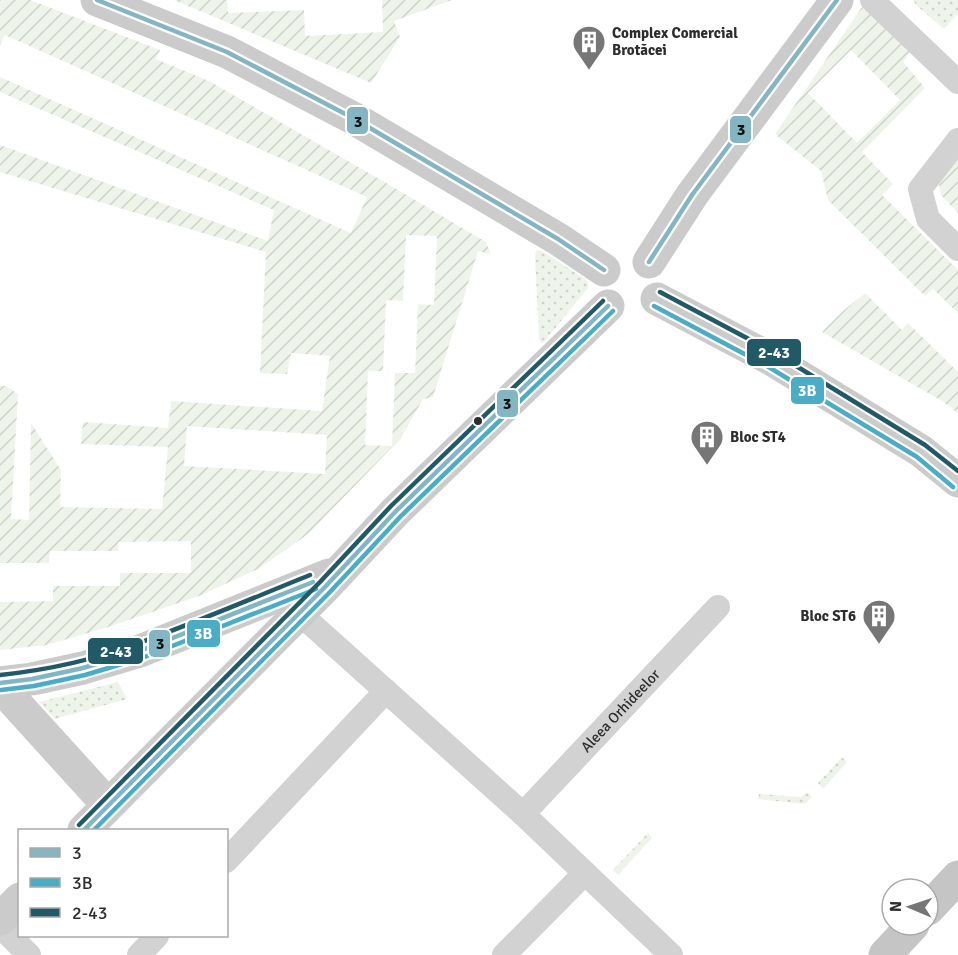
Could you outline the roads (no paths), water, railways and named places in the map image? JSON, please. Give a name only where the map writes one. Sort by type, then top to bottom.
[{"type":"main road","points":[[940,896],[958,877]]},
{"type":"main road","points":[[885,955],[902,937]]},
{"type":"street","points":[[97,0],[227,52],[353,118],[558,239],[604,270]]},
{"type":"street","points":[[649,262],[692,195],[837,0]]},
{"type":"street","points":[[872,0],[958,82]]},
{"type":"street","points":[[958,140],[920,189],[928,219],[958,249]]},
{"type":"street","points":[[630,255],[649,262],[660,279],[660,289],[652,308],[634,316],[625,316],[615,312],[602,298],[600,279],[604,270],[611,262],[630,255]]},
{"type":"street","points":[[657,299],[771,358],[921,451],[958,481]]},
{"type":"street","points":[[86,829],[342,570],[396,511],[608,306]]},
{"type":"street","points":[[0,684],[83,668],[140,651],[342,570]]},
{"type":"street","name":"Aleea Orhideelor","points":[[523,814],[718,607]]},
{"type":"street","points":[[299,613],[523,814],[671,955]]},
{"type":"street","points":[[0,684],[108,805]]},
{"type":"street","points":[[228,859],[386,691]]},
{"type":"street","points":[[504,955],[585,873]]},
{"type":"street","points":[[0,919],[18,901]]},
{"type":"street","points":[[0,926],[29,955]]},
{"type":"street","points":[[139,955],[156,937]]},
{"type":"place","name":"Complex Comercial Brotăcei","points":[[589,71]]},
{"type":"place","name":"Bloc ST4","points":[[707,466]]},
{"type":"place","name":"Bloc ST6","points":[[879,645]]}]
